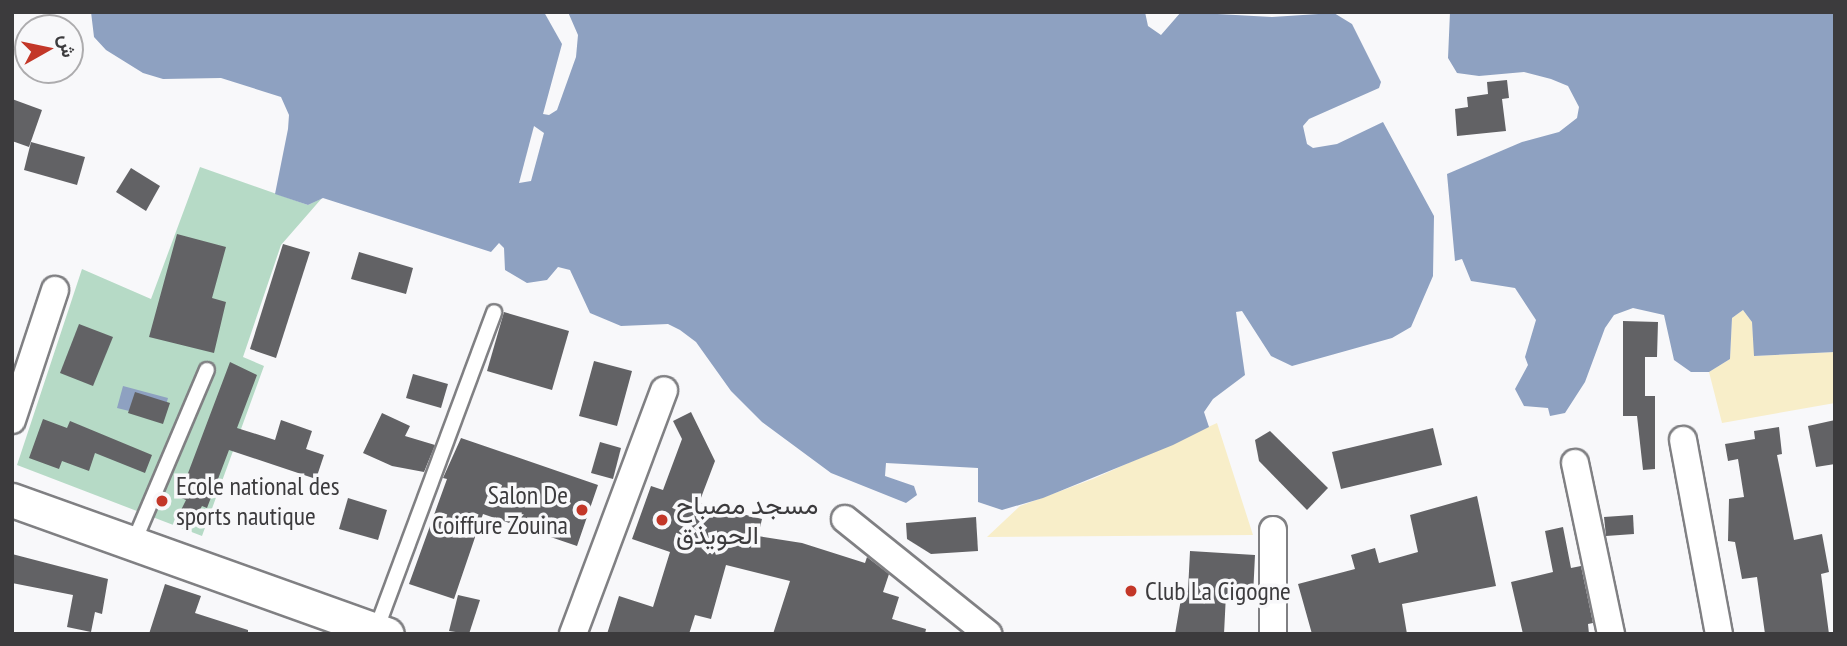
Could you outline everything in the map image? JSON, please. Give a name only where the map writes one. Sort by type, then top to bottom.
[{"type":"street","points":[[12,420],[55,289]]},
{"type":"street","points":[[573,634],[664,390]]},
{"type":"street","points":[[1683,440],[1719,634]]},
{"type":"street","points":[[1575,463],[1611,634]]},
{"type":"street","points":[[12,500],[374,631]]},
{"type":"street","points":[[845,519],[988,634]]},
{"type":"street","points":[[1273,530],[1273,634]]},
{"type":"lane","points":[[374,631],[494,312]]},
{"type":"lane","points":[[133,544],[207,369]]},
{"type":"green space","points":[[200,167],[308,205],[322,198],[281,245],[243,357],[264,366],[202,536],[17,465],[82,269],[151,299]]},
{"type":"sand","points":[[1743,310],[1752,322],[1755,356],[1835,352],[1835,403],[1722,423],[1709,372],[1730,359],[1732,318]]},
{"type":"sand","points":[[1217,423],[1253,535],[987,537],[1020,506],[1093,479]]},
{"type":"water","points":[[91,12],[1145,12],[1148,26],[1161,35],[1181,12],[1272,17],[1334,13],[1352,24],[1381,82],[1379,88],[1309,119],[1303,126],[1307,144],[1313,148],[1337,144],[1383,122],[1434,216],[1433,276],[1411,327],[1392,338],[1292,366],[1271,356],[1242,311],[1236,312],[1245,375],[1213,399],[1204,412],[1209,427],[1173,445],[1043,498],[1002,510],[978,502],[978,468],[886,463],[885,476],[914,486],[917,495],[906,503],[831,473],[762,422],[731,391],[696,342],[680,330],[668,324],[621,326],[590,313],[570,270],[558,267],[547,280],[527,283],[505,270],[504,248],[499,243],[491,252],[323,198],[308,205],[275,194],[289,115],[281,97],[221,78],[163,79],[143,73],[106,50],[94,37]]},
{"type":"water","points":[[1450,12],[1835,12],[1835,352],[1754,356],[1752,322],[1743,310],[1732,318],[1730,359],[1709,372],[1691,372],[1674,360],[1664,315],[1633,308],[1614,315],[1605,328],[1585,382],[1565,413],[1550,416],[1548,408],[1524,406],[1515,389],[1528,365],[1525,357],[1536,320],[1515,288],[1471,281],[1462,259],[1455,261],[1447,174],[1522,142],[1559,132],[1577,118],[1579,107],[1568,86],[1551,79],[1524,72],[1479,76],[1457,73],[1448,58]]},
{"type":"water","points":[[123,386],[168,398],[162,419],[117,408]]},
{"type":"pier","points":[[544,12],[568,12],[578,35],[576,57],[557,110],[549,115],[543,114],[562,44]]},
{"type":"pier","points":[[534,126],[544,133],[531,181],[519,183]]},
{"type":"building","points":[[1507,80],[1509,98],[1502,99],[1506,131],[1457,136],[1455,109],[1468,107],[1467,97],[1488,94],[1487,82]]},
{"type":"building","points":[[12,99],[42,110],[29,147],[12,141]]},
{"type":"building","points":[[31,142],[85,157],[77,185],[24,170]]},
{"type":"building","points":[[131,168],[160,186],[146,211],[116,192]]},
{"type":"building","points":[[177,234],[226,247],[212,298],[226,302],[214,353],[149,337]]},
{"type":"building","points":[[283,244],[310,252],[276,358],[250,349]]},
{"type":"building","points":[[359,252],[413,268],[406,294],[351,279]]},
{"type":"building","points":[[504,312],[569,331],[552,390],[487,371]]},
{"type":"building","points":[[1623,321],[1658,322],[1657,357],[1645,357],[1645,396],[1655,396],[1655,469],[1643,470],[1637,416],[1623,416]]},
{"type":"building","points":[[79,324],[113,337],[93,386],[60,373]]},
{"type":"building","points":[[594,361],[632,371],[617,426],[579,416]]},
{"type":"building","points":[[230,362],[257,375],[237,428],[275,440],[281,420],[312,431],[306,449],[324,455],[316,479],[229,450],[207,508],[202,506],[189,530],[175,522],[186,500],[179,497]]},
{"type":"building","points":[[413,374],[448,384],[441,408],[406,398]]},
{"type":"building","points":[[135,392],[170,403],[163,424],[128,413]]},
{"type":"building","points":[[691,412],[715,461],[699,503],[762,519],[758,536],[802,543],[865,563],[867,557],[889,574],[883,592],[899,597],[892,619],[926,629],[925,634],[773,634],[790,581],[726,565],[711,619],[695,615],[689,634],[607,634],[619,596],[653,607],[670,552],[632,539],[651,486],[663,490],[682,439],[673,421]]},
{"type":"building","points":[[382,413],[410,426],[405,436],[435,445],[424,472],[392,466],[363,453]]},
{"type":"building","points":[[43,419],[67,428],[70,421],[152,455],[145,473],[95,453],[89,471],[62,461],[59,469],[29,458]]},
{"type":"building","points":[[1835,420],[1835,464],[1816,467],[1808,426]]},
{"type":"building","points":[[1779,427],[1782,454],[1777,455],[1794,540],[1822,534],[1829,572],[1821,574],[1829,634],[1765,634],[1757,577],[1742,579],[1735,542],[1728,541],[1729,499],[1744,497],[1738,459],[1728,461],[1725,444],[1755,439],[1754,431]]},
{"type":"building","points":[[1433,428],[1442,465],[1341,489],[1332,452]]},
{"type":"building","points":[[1270,431],[1328,488],[1307,510],[1259,461],[1255,440]]},
{"type":"building","points":[[461,438],[598,485],[577,546],[483,514],[454,599],[409,584],[447,479],[443,478]]},
{"type":"building","points":[[600,442],[621,448],[613,479],[591,473]]},
{"type":"building","points":[[1477,496],[1496,586],[1402,604],[1407,634],[1312,634],[1298,584],[1355,569],[1351,555],[1375,548],[1379,563],[1418,552],[1410,515]]},
{"type":"building","points":[[348,498],[387,510],[378,540],[339,529]]},
{"type":"building","points":[[1633,515],[1634,534],[1606,536],[1604,517]]},
{"type":"building","points":[[976,517],[978,551],[931,554],[907,539],[906,523]]},
{"type":"building","points":[[1563,527],[1571,568],[1581,566],[1593,623],[1588,624],[1589,634],[1523,634],[1511,582],[1553,572],[1545,531]]},
{"type":"building","points":[[1190,551],[1255,555],[1253,596],[1226,594],[1224,634],[1175,634],[1182,593],[1188,591]]},
{"type":"building","points":[[12,554],[108,579],[102,614],[95,612],[91,632],[67,627],[73,595],[12,583]]},
{"type":"building","points":[[165,584],[201,596],[195,613],[248,630],[248,634],[149,634]]},
{"type":"building","points":[[458,595],[480,600],[469,634],[449,631]]},
{"type":"place","name":"Ecole national des sports nautique","points":[[162,501]]},
{"type":"place","name":"Salon De Coiffure Zouina","points":[[582,510]]},
{"type":"place","name":"مسجد مصباح الحويذق","points":[[662,520]]},
{"type":"place","name":"Club La Cigogne","points":[[1131,591]]}]
